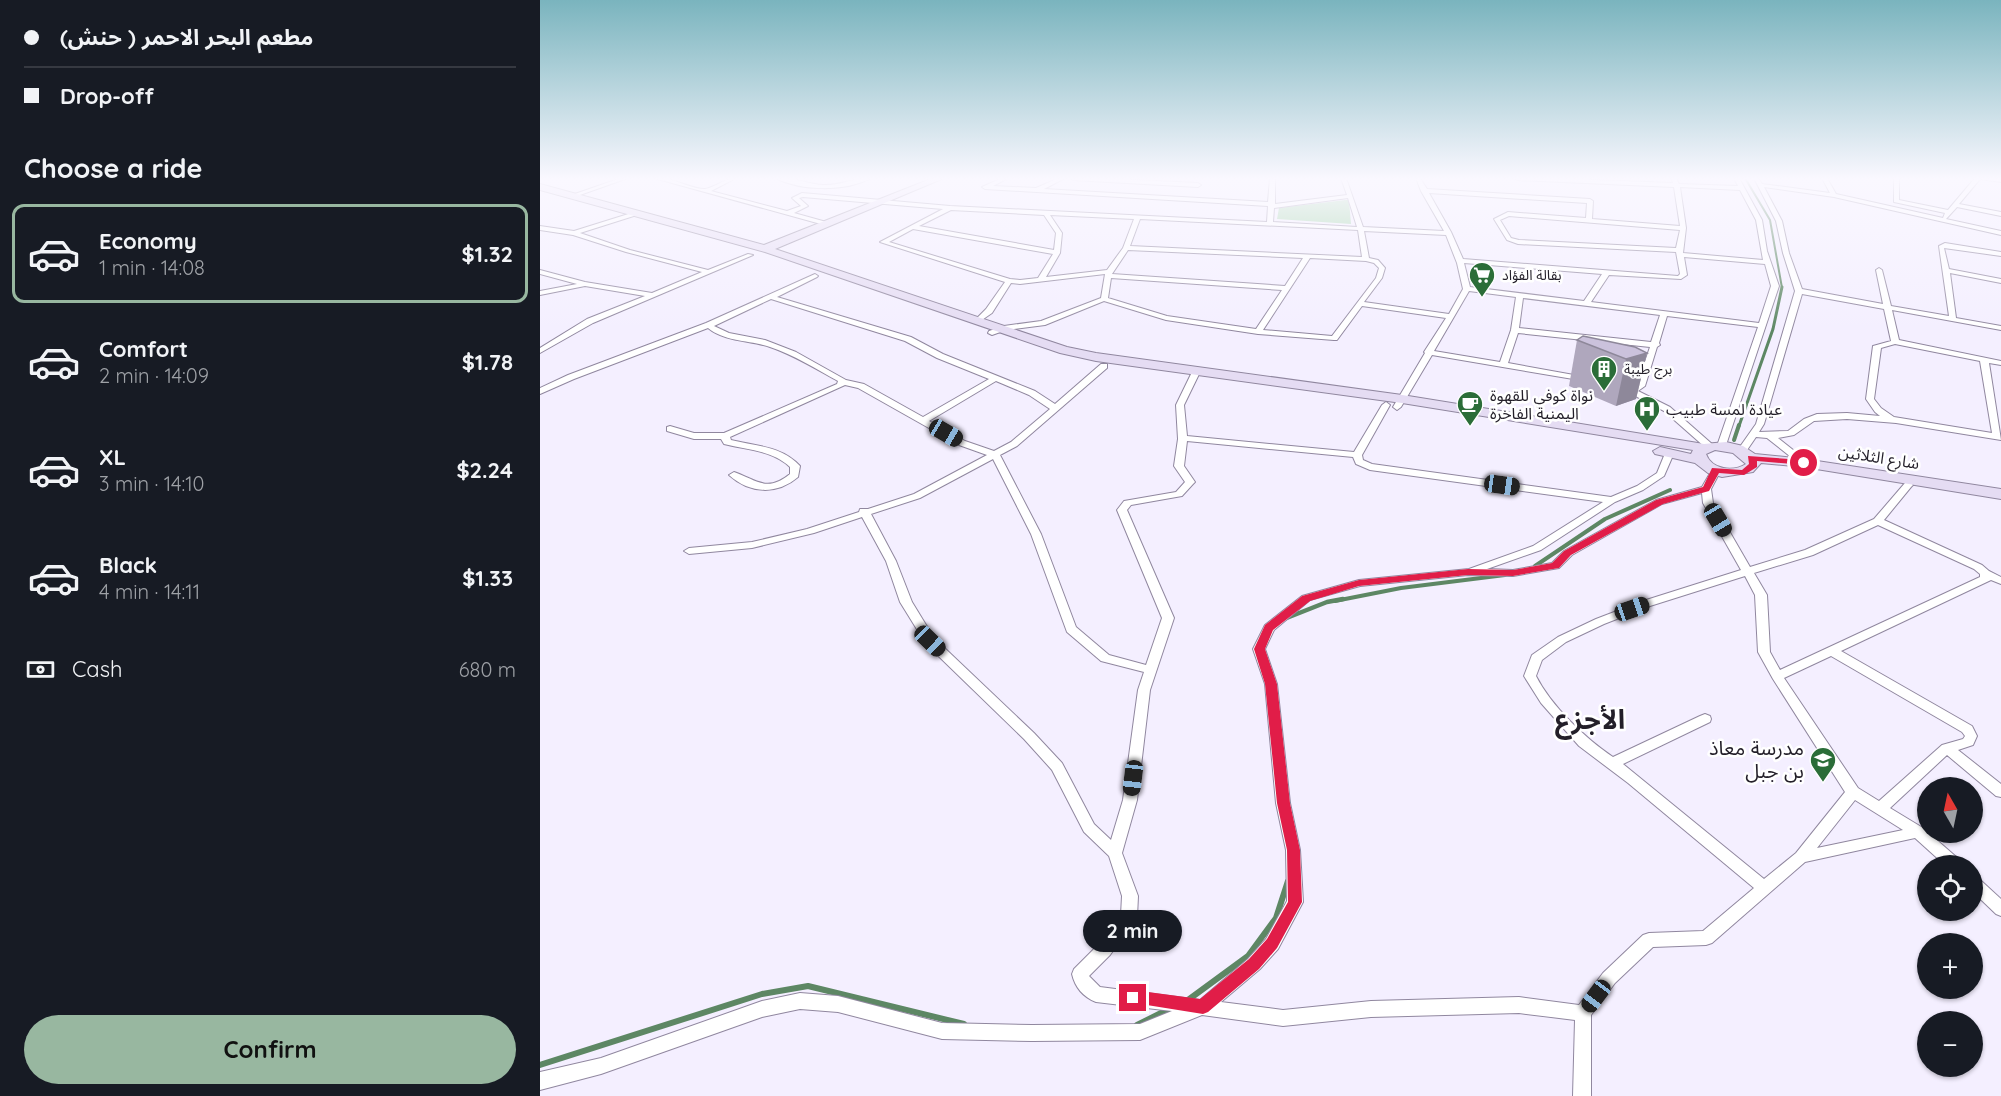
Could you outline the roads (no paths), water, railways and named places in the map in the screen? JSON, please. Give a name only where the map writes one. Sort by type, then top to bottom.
[{"type":"main road","points":[[664,229],[1064,350],[1195,373],[1708,450],[1749,458],[1749,471],[1737,473],[1716,470],[1708,450]]},
{"type":"main road","points":[[695,229],[766,249],[979,320],[998,331],[1056,356],[1104,366],[1195,373]]},
{"type":"main road","points":[[750,255],[815,229]]},
{"type":"main road","points":[[1395,404],[1626,442],[1669,453],[1708,450]]},
{"type":"main road","name":"شارع الثلاثين","points":[[1749,458],[1804,463],[2001,494]]},
{"type":"main road","name":"شارع الثلاثين","points":[[1749,458],[1780,465],[2001,499]]},
{"type":"street","points":[[548,229],[574,233],[617,248],[709,272]]},
{"type":"street","points":[[574,233],[586,229]]},
{"type":"street","points":[[908,229],[883,242],[1009,281],[1109,274],[1287,288]]},
{"type":"street","points":[[924,229],[1057,253]]},
{"type":"street","points":[[1041,279],[1057,253],[1059,233],[1056,229]]},
{"type":"street","points":[[1104,299],[1109,274],[1126,248],[1133,229]]},
{"type":"street","points":[[1360,229],[1366,259]]},
{"type":"street","points":[[1380,229],[1446,233]]},
{"type":"street","points":[[1357,455],[1395,404],[1467,289],[1466,276],[1444,229]]},
{"type":"street","points":[[1503,229],[1509,239],[1518,242],[1679,253],[1768,262]]},
{"type":"street","points":[[1459,261],[1679,279],[1684,275],[1679,253],[1683,229]]},
{"type":"street","points":[[1613,385],[1634,390],[1667,409],[1708,450],[1761,326],[1775,286],[1761,229]]},
{"type":"street","points":[[1749,458],[1754,434],[1760,424],[1799,291],[1781,229]]},
{"type":"street","points":[[1982,229],[2001,233]]},
{"type":"street","points":[[1986,230],[2001,238]]},
{"type":"street","points":[[1953,320],[1941,247],[2001,254]]},
{"type":"street","points":[[998,331],[1042,323],[1104,299],[1166,318],[1258,332],[1334,338],[1379,278],[1382,268],[1376,261],[1366,259],[1126,248]]},
{"type":"street","points":[[540,351],[590,321],[750,255]]},
{"type":"street","points":[[1258,332],[1308,256]]},
{"type":"street","points":[[1879,270],[1895,342]]},
{"type":"street","points":[[1946,270],[2001,282]]},
{"type":"street","points":[[540,272],[585,284],[652,296]]},
{"type":"street","points":[[1587,304],[1605,274]]},
{"type":"street","points":[[542,387],[709,325],[815,276]]},
{"type":"street","points":[[979,320],[989,310],[1009,281]]},
{"type":"street","points":[[540,293],[585,284]]},
{"type":"street","points":[[1467,289],[1761,326]]},
{"type":"street","points":[[1799,291],[2001,328]]},
{"type":"street","points":[[1503,366],[1515,330],[1520,295]]},
{"type":"street","points":[[771,297],[908,339],[940,356],[1032,393],[1056,409]]},
{"type":"street","points":[[1361,304],[1450,316]]},
{"type":"street","points":[[1634,390],[1641,386],[1656,345],[1664,314]]},
{"type":"street","points":[[709,325],[718,331],[765,342],[797,356],[842,382],[861,386],[962,442],[995,454],[1036,534],[1071,629],[1105,657],[1150,670]]},
{"type":"street","points":[[1515,330],[1656,345]]},
{"type":"street","points":[[1893,422],[1878,410],[1870,399],[1877,346],[1895,342],[2001,363]]},
{"type":"street","points":[[1428,352],[1591,380]]},
{"type":"street","points":[[1754,434],[1770,436],[1792,432],[1802,421],[1824,416],[1893,422],[1999,437],[1984,360]]},
{"type":"street","points":[[689,551],[752,545],[810,531],[864,511],[917,496],[1014,444],[1104,366]]},
{"type":"street","points":[[1115,853],[1130,800],[1144,690],[1167,618],[1122,510],[1128,503],[1179,494],[1190,482],[1179,466],[1182,438],[1180,405],[1195,373]]},
{"type":"street","points":[[924,420],[996,378]]},
{"type":"street","points":[[670,429],[694,436],[725,436],[828,392],[842,382]]},
{"type":"street","points":[[725,436],[727,442],[772,452],[788,459],[795,466],[795,475],[780,487],[769,488],[751,484],[734,475]]},
{"type":"street","points":[[1770,436],[1804,463]]},
{"type":"street","points":[[1182,438],[1357,455]]},
{"type":"street","points":[[1468,572],[1537,548],[1612,500],[1640,488],[1660,474],[1669,453]]},
{"type":"street","points":[[1357,455],[1359,462],[1370,467],[1612,500]]},
{"type":"street","points":[[1716,470],[1706,489],[1708,502],[1761,595],[1764,652],[1777,676],[1833,757],[1853,792],[1917,831]]},
{"type":"street","points":[[1764,888],[1612,763],[1583,742],[1530,676],[1535,659],[1553,644],[1611,616],[1710,582],[1801,556],[1878,521],[1908,485]]},
{"type":"street","points":[[540,1081],[601,1066],[762,1009],[800,1001],[838,1004],[942,1031],[1032,1033],[1140,1032],[1203,1007],[1254,964],[1272,944],[1295,902],[1293,850],[1283,803],[1271,684],[1259,649],[1269,628],[1306,598],[1359,583],[1468,572],[1513,573],[1555,566],[1568,553],[1659,502],[1706,489]]},
{"type":"street","points":[[864,511],[891,561],[906,602],[930,641],[1029,736],[1057,767],[1089,828],[1115,853],[1130,896],[1129,917],[1104,950],[1080,974],[1082,982],[1096,994],[1283,1018],[1371,1009],[1519,1005],[1583,1013]]},
{"type":"street","points":[[1878,521],[1947,552],[2001,581]]},
{"type":"street","points":[[1777,676],[1986,579],[1985,573]]},
{"type":"street","points":[[1832,651],[1967,729],[1971,736],[1968,742],[1947,748],[1881,808]]},
{"type":"street","points":[[1612,763],[1705,719]]},
{"type":"street","points":[[1947,748],[2001,792]]},
{"type":"street","points":[[1582,1096],[1583,1013],[1609,978],[1649,940],[1706,938],[1801,856],[1853,792]]},
{"type":"street","points":[[1801,856],[1917,832]]},
{"type":"street","points":[[1931,843],[1945,855]]},
{"type":"street","points":[[1983,891],[2001,909]]},
{"type":"waterway","points":[[1772,229],[1782,287]]},
{"type":"waterway","points":[[1739,426],[1773,329],[1782,287]]},
{"type":"waterway","points":[[1734,440],[1739,425]]},
{"type":"waterway","points":[[1535,566],[1605,519],[1670,490]]},
{"type":"waterway","points":[[1335,601],[1401,588],[1505,575]]},
{"type":"waterway","points":[[1284,619],[1327,602],[1343,599]]},
{"type":"waterway","points":[[1188,1000],[1248,956],[1276,918],[1288,881]]},
{"type":"waterway","points":[[540,1065],[762,994],[808,986],[964,1024]]},
{"type":"waterway","points":[[1137,1025],[1171,1008]]},
{"type":"place","name":"بقالة الفؤاد","points":[[1482,298]]},
{"type":"place","name":"برج طيبة","points":[[1604,392]]},
{"type":"place","name":"نواة كوفي للقهوة اليمنية الفاخرة","points":[[1470,427]]},
{"type":"place","name":"عيادة لمسة طبيب","points":[[1647,432]]},
{"type":"place","name":"مدرسة معاذ بن جبل","points":[[1823,783]]},
{"type":"district","name":"الأجزع","points":[[1590,720]]}]
